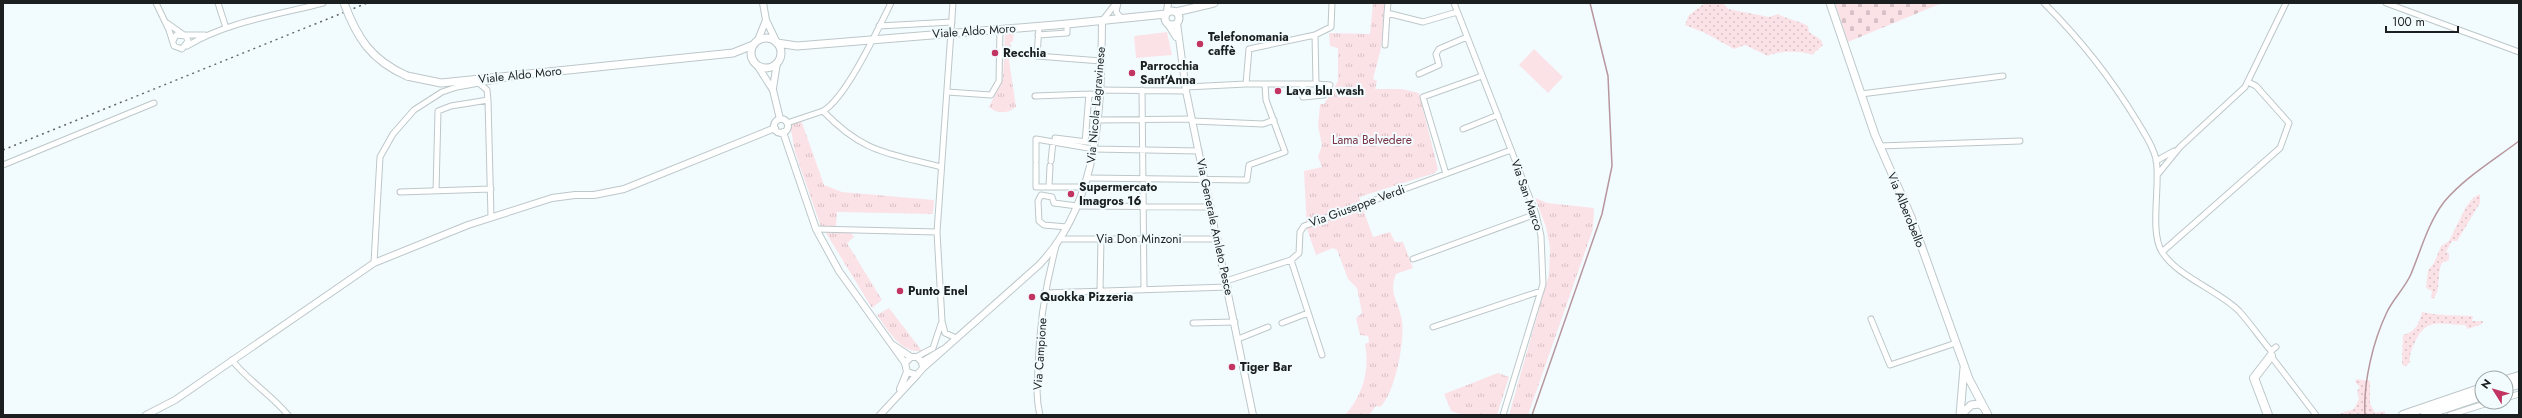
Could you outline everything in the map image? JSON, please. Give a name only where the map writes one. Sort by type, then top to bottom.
[{"type":"highway","points":[[2268,415],[2254,378],[2271,353]]},
{"type":"highway","points":[[2403,415],[2474,391]]},
{"type":"highway","points":[[2425,415],[2474,399]]},
{"type":"main road","name":"Viale Aldo Moro","points":[[344,3],[354,30],[366,48],[380,60],[407,76],[440,82],[733,53],[743,55],[755,63]]},
{"type":"main road","name":"Viale Aldo Moro","points":[[777,43],[797,46],[1039,27],[1152,16],[1214,3]]},
{"type":"main road","name":"Via Alberobello","points":[[1830,3],[1880,146],[1911,217],[1964,364],[1988,415]]},
{"type":"main road","name":"Viale Aldo Moro","points":[[1178,22],[1191,9]]},
{"type":"main road","points":[[1171,12],[1178,22],[1167,23],[1171,12]]},
{"type":"main road","name":"Viale Aldo Moro","points":[[1152,16],[1167,23]]},
{"type":"main road","points":[[768,38],[777,43],[780,54],[777,63],[767,68],[755,63],[751,56],[756,42],[768,38]]},
{"type":"main road","name":"Viale Aldo Moro","points":[[733,53],[756,42]]},
{"type":"main road","name":"Viale Aldo Moro","points":[[780,54],[797,46]]},
{"type":"main road","points":[[1961,415],[1964,364]]},
{"type":"main road","points":[[1961,415],[1971,404],[1978,404],[1984,407]]},
{"type":"street","points":[[156,3],[165,21],[172,41],[177,49],[187,46],[208,34],[226,28],[323,3]]},
{"type":"street","points":[[218,3],[226,28]]},
{"type":"street","points":[[763,3],[766,20],[777,43]]},
{"type":"street","points":[[755,63],[773,90],[780,119],[787,123],[823,111],[836,100],[872,40],[891,3]]},
{"type":"street","points":[[953,3],[937,232],[942,321],[945,333],[956,338]]},
{"type":"street","points":[[1117,3],[1116,12],[1122,19]]},
{"type":"street","points":[[1102,21],[1117,3]]},
{"type":"street","points":[[1170,3],[1171,12]]},
{"type":"street","points":[[1246,84],[1249,49],[1315,35],[1331,27],[1332,3]]},
{"type":"street","points":[[1385,45],[1388,3]]},
{"type":"street","name":"Via San Marco","points":[[1454,3],[1536,214],[1541,236],[1543,284],[1503,415]]},
{"type":"street","points":[[2044,3],[2095,59],[2121,94],[2154,154],[2157,162],[2156,190],[2158,235],[2162,252],[2176,266],[2238,311],[2271,353],[2316,415]]},
{"type":"street","points":[[2157,176],[2167,161],[2180,147],[2236,98],[2248,82],[2286,3]]},
{"type":"street","points":[[2386,3],[2519,52]]},
{"type":"street","points":[[1387,13],[1423,22],[1457,12]]},
{"type":"street","points":[[756,42],[766,20]]},
{"type":"street","points":[[165,21],[188,39],[187,46]]},
{"type":"street","name":"Via Nicola Lagravinese","points":[[917,375],[923,365],[945,348],[1039,265],[1056,246],[1067,227],[1088,178],[1094,146],[1101,61],[1102,21]]},
{"type":"street","points":[[879,26],[952,22]]},
{"type":"street","name":"Via Generale Amleto Pesce","points":[[1178,22],[1178,40],[1186,89],[1253,415]]},
{"type":"street","name":"Via Generale Amleto Pesce","points":[[1167,23],[1178,40]]},
{"type":"street","points":[[1038,35],[1067,33],[1067,24]]},
{"type":"street","points":[[1039,27],[1037,56],[1101,61]]},
{"type":"street","points":[[947,92],[991,95],[999,81],[1000,29]]},
{"type":"street","points":[[172,41],[176,35],[208,34]]},
{"type":"street","points":[[1315,35],[1316,84]]},
{"type":"street","points":[[1419,74],[1439,65],[1436,54],[1439,50],[1467,37]]},
{"type":"street","points":[[773,90],[777,63]]},
{"type":"street","points":[[374,263],[380,157],[393,134],[414,110],[426,100],[457,87],[505,80],[509,76]]},
{"type":"street","points":[[1446,174],[1424,97],[1482,76]]},
{"type":"street","points":[[1861,94],[2003,76]]},
{"type":"street","points":[[488,100],[490,89],[497,81]]},
{"type":"street","points":[[2162,252],[2280,148],[2289,123],[2256,86],[2248,82]]},
{"type":"street","points":[[479,84],[487,90],[488,100],[491,217]]},
{"type":"street","points":[[1035,96],[1186,89],[1246,84],[1316,84],[1330,85],[1330,88],[1324,95],[1303,97],[1303,85]]},
{"type":"street","points":[[1088,178],[1144,177],[1247,180],[1249,165],[1285,152],[1266,100],[1264,85]]},
{"type":"street","points":[[1142,90],[1144,150],[1144,288]]},
{"type":"street","points":[[1085,143],[1090,94]]},
{"type":"street","points":[[436,191],[438,111],[451,106],[488,100]]},
{"type":"street","points":[[3,165],[154,103]]},
{"type":"street","points":[[823,111],[839,128],[874,150],[941,167]]},
{"type":"street","points":[[1463,129],[1498,115]]},
{"type":"street","points":[[775,128],[776,122],[780,119]]},
{"type":"street","points":[[1097,120],[1192,120],[1263,124],[1274,120]]},
{"type":"street","points":[[783,132],[788,128],[787,123]]},
{"type":"street","points":[[146,415],[175,400],[374,263],[491,217],[564,196],[594,195],[624,189],[775,128],[783,132],[816,229],[839,271],[868,314],[893,345],[905,363],[907,372],[900,392]]},
{"type":"street","points":[[1085,187],[1036,187],[1036,139],[1085,143],[1094,146]]},
{"type":"street","points":[[1054,140],[1094,146],[1144,150],[1199,150]]},
{"type":"street","points":[[1049,187],[1054,140]]},
{"type":"street","points":[[1880,146],[2020,140]]},
{"type":"street","points":[[2157,162],[2180,147]]},
{"type":"street","name":"Via Giuseppe Verdi","points":[[1291,260],[1299,253],[1300,232],[1304,226],[1511,150]]},
{"type":"street","points":[[2154,154],[2167,155]]},
{"type":"street","points":[[2157,162],[2167,161]]},
{"type":"street","points":[[400,192],[491,189]]},
{"type":"street","points":[[1067,227],[1044,225],[1039,221],[1038,201],[1041,195],[1052,197],[1054,203],[1077,206],[1211,207]]},
{"type":"street","points":[[1413,259],[1536,214]]},
{"type":"street","points":[[816,229],[937,232]]},
{"type":"street","name":"Via Don Minzoni","points":[[1061,238],[1143,240],[1218,239]]},
{"type":"street","points":[[1100,290],[1101,239]]},
{"type":"street","name":"Via Campione","points":[[1040,415],[1037,405],[1039,345],[1044,293],[1056,246]]},
{"type":"street","points":[[1044,293],[1227,284],[1291,260],[1322,355]]},
{"type":"street","points":[[1433,327],[1541,291]]},
{"type":"street","points":[[1282,323],[1308,312]]},
{"type":"street","points":[[1872,319],[1890,365],[1956,343]]},
{"type":"street","points":[[905,363],[913,357],[933,348],[942,321]]},
{"type":"street","points":[[1193,323],[1235,322]]},
{"type":"street","points":[[1238,340],[1268,328]]},
{"type":"street","points":[[893,345],[923,365]]},
{"type":"street","points":[[2271,353],[2276,347]]},
{"type":"street","points":[[232,360],[243,374],[277,402],[288,415]]},
{"type":"street","points":[[880,415],[917,375],[907,372]]},
{"type":"street","points":[[2450,415],[2474,407]]},
{"type":"green space","name":"Lama Belvedere","points":[[1373,3],[1385,3],[1381,48],[1373,79],[1377,81],[1375,89],[1402,89],[1419,93],[1438,169],[1435,173],[1359,197],[1373,237],[1390,232],[1395,242],[1403,242],[1413,268],[1396,274],[1394,281],[1393,287],[1395,298],[1401,314],[1403,330],[1398,367],[1390,391],[1380,407],[1376,406],[1369,415],[1345,415],[1361,391],[1364,382],[1367,363],[1365,344],[1369,342],[1368,336],[1360,335],[1356,318],[1362,313],[1357,288],[1348,279],[1337,250],[1333,248],[1316,255],[1307,229],[1304,171],[1322,167],[1318,157],[1322,145],[1318,126],[1320,104],[1324,104],[1338,81],[1338,48],[1330,46],[1329,33],[1370,34]]},
{"type":"green space","points":[[1705,3],[1723,3],[1728,9],[1769,17],[1778,14],[1808,26],[1809,32],[1821,40],[1823,45],[1812,55],[1802,52],[1790,52],[1777,53],[1768,56],[1745,45],[1734,49],[1705,33],[1685,25],[1689,15]]},
{"type":"green space","points":[[1835,3],[1942,3],[1848,42]]},
{"type":"green space","points":[[1014,31],[1013,41],[1010,43],[1012,52],[1009,60],[1016,107],[1006,112],[999,112],[989,107],[1003,78],[1005,32]]},
{"type":"green space","points":[[1167,32],[1172,55],[1136,58],[1134,36]]},
{"type":"green space","points":[[1534,49],[1563,77],[1548,93],[1519,65]]},
{"type":"green space","points":[[801,120],[824,185],[842,192],[934,200],[933,214],[837,212],[836,227],[821,227],[795,152],[790,125]]},
{"type":"green space","points":[[2480,194],[2480,203],[2457,241],[2452,241],[2446,252],[2449,253],[2449,260],[2442,263],[2439,272],[2436,295],[2433,299],[2431,298],[2432,291],[2426,288],[2428,270],[2434,263],[2441,246],[2449,241],[2466,207],[2473,198]]},
{"type":"green space","points":[[1535,198],[1548,203],[1594,208],[1593,229],[1528,415],[1509,415],[1549,274],[1550,248],[1546,227]]},
{"type":"green space","points":[[826,233],[851,233],[854,237],[847,243],[882,300],[872,308]]},
{"type":"green space","points":[[889,308],[922,351],[908,349],[901,345],[891,334],[877,315]]},
{"type":"green space","points":[[2422,312],[2441,315],[2473,316],[2472,321],[2483,321],[2482,324],[2468,329],[2465,325],[2442,324],[2430,325],[2424,328],[2412,349],[2410,354],[2410,362],[2406,366],[2402,365],[2403,335],[2411,332],[2416,327]]},
{"type":"green space","points":[[1498,373],[1509,377],[1497,415],[1463,415],[1451,411],[1444,394]]},
{"type":"green space","points":[[2356,379],[2370,381],[2370,403],[2375,413],[2385,411],[2385,415],[2336,415],[2354,409],[2359,399],[2357,391],[2360,387],[2355,382]]},
{"type":"waterway","points":[[1532,415],[1602,214],[1612,166],[1608,76],[1590,3]]},
{"type":"waterway","points":[[2365,415],[2367,376],[2377,336],[2390,307],[2411,274],[2425,237],[2438,210],[2452,193],[2461,185],[2519,141]]},
{"type":"railway","points":[[3,150],[367,3]]},
{"type":"place","name":"Telefonomania caffè","points":[[1200,44]]},
{"type":"place","name":"Recchia","points":[[995,53]]},
{"type":"place","name":"Parrocchia Sant'Anna","points":[[1132,73]]},
{"type":"place","name":"Lava blu wash","points":[[1278,91]]},
{"type":"place","name":"Supermercato Imagros 16","points":[[1071,194]]},
{"type":"place","name":"Punto Enel","points":[[900,291]]},
{"type":"place","name":"Quokka Pizzeria","points":[[1032,297]]},
{"type":"place","name":"Tiger Bar","points":[[1232,367]]}]
